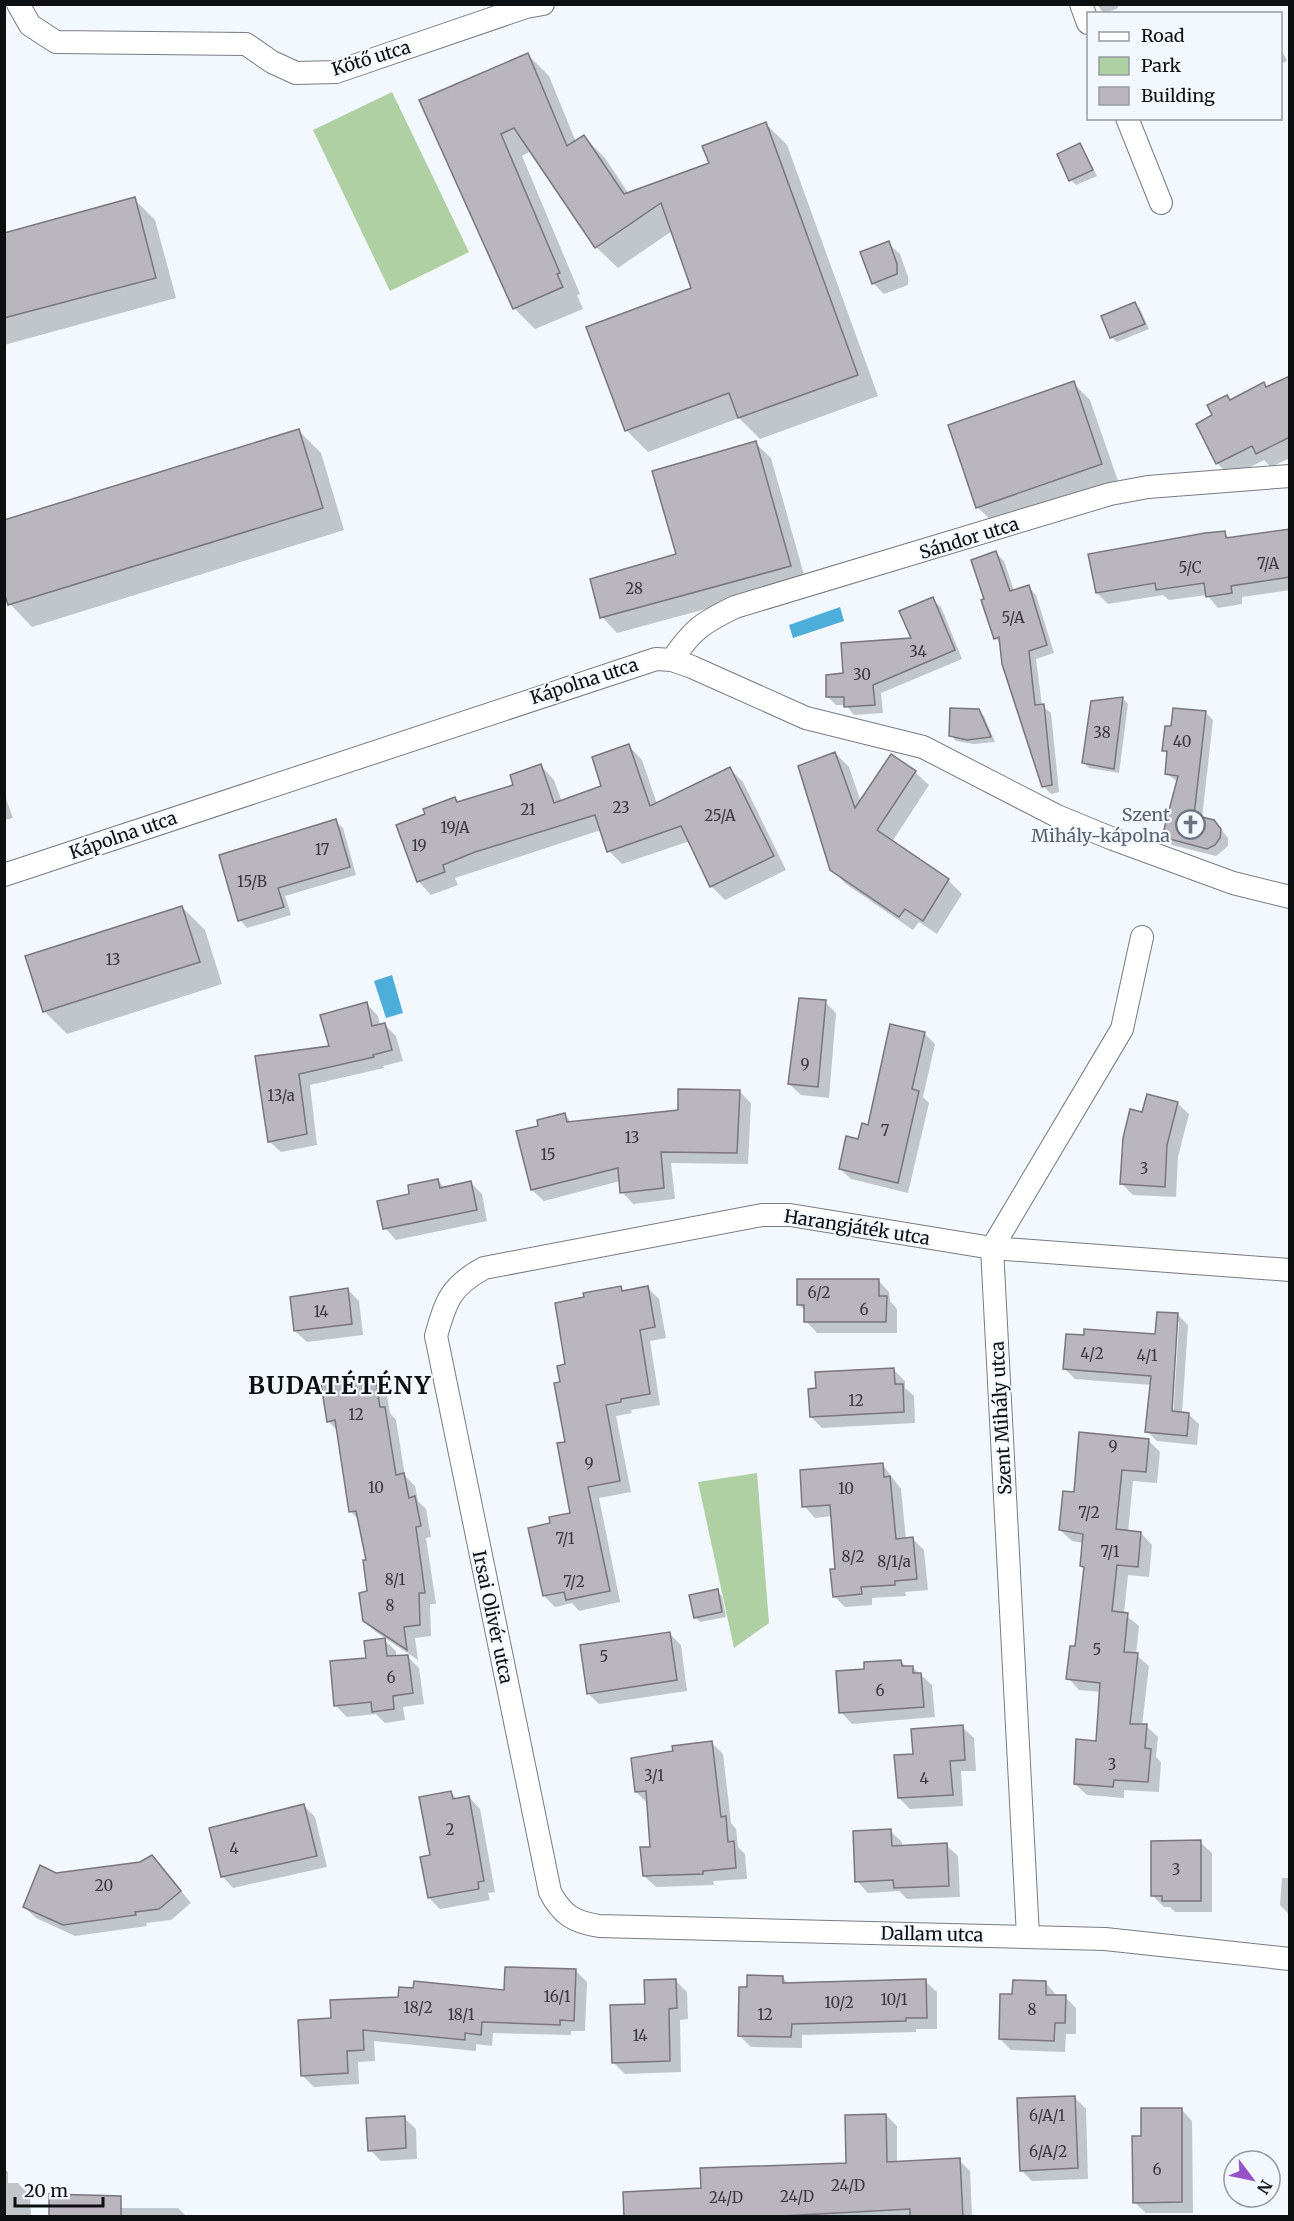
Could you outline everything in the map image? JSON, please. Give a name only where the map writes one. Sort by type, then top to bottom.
[{"type":"street","name":"Kötő utca","points":[[18,4],[30,24],[56,42],[246,44],[272,62],[296,73],[336,72],[526,7],[543,4]]},
{"type":"street","points":[[1081,4],[1087,18]]},
{"type":"street","points":[[1128,120],[1161,203]]},
{"type":"street","name":"Sándor utca","points":[[672,660],[688,635],[708,620],[735,607],[1110,494],[1148,487],[1290,476]]},
{"type":"street","name":"Kápolna utca","points":[[4,875],[656,658],[672,660],[806,718],[923,747],[1057,816],[1113,839],[1233,884],[1290,897]]},
{"type":"street","points":[[992,1248],[1122,1029],[1142,937]]},
{"type":"street","name":"Harangjáték utca","points":[[444,1306],[462,1280],[484,1268],[762,1215],[790,1215],[992,1248],[1290,1269]]},
{"type":"street","name":"Szent Mihály utca","points":[[992,1248],[1028,1936]]},
{"type":"street","name":"Irsai Olivér utca","points":[[444,1306],[436,1336],[441,1364],[550,1892],[556,1904],[573,1920]]},
{"type":"street","name":"Dallam utca","points":[[573,1920],[598,1926],[1105,1939],[1290,1959]]},
{"type":"green space","points":[[392,92],[469,252],[390,291],[313,130]]},
{"type":"green space","points":[[757,1473],[769,1623],[734,1648],[698,1482]]},
{"type":"water","points":[[840,607],[844,621],[793,638],[789,625]]},
{"type":"water","points":[[392,975],[403,1013],[386,1018],[374,981]]},
{"type":"building","points":[[528,53],[567,146],[584,135],[624,194],[709,163],[702,146],[766,122],[858,375],[738,418],[729,393],[625,431],[586,327],[691,288],[661,203],[595,248],[514,128],[501,134],[560,273],[557,274],[563,287],[513,309],[419,100]]},
{"type":"building","points":[[1080,143],[1093,170],[1069,181],[1057,154]]},
{"type":"building","points":[[135,197],[156,278],[4,318],[4,233]]},
{"type":"building","points":[[889,241],[897,264],[897,274],[872,284],[860,252]]},
{"type":"building","points":[[1135,302],[1145,324],[1110,338],[1101,316]]},
{"type":"building","points":[[1290,376],[1290,437],[1256,454],[1252,446],[1216,464],[1196,424],[1212,415],[1207,405],[1227,395],[1230,400],[1264,382],[1266,387]]},
{"type":"building","points":[[1074,381],[1102,464],[976,508],[948,425]]},
{"type":"building","points":[[299,429],[323,508],[8,605],[4,592],[4,520]]},
{"type":"building","points":[[756,441],[791,566],[600,618],[590,579],[676,554],[652,471]]},
{"type":"building","points":[[1290,529],[1290,577],[1231,586],[1232,593],[1206,597],[1204,583],[1156,590],[1155,583],[1096,593],[1088,554],[1205,533],[1225,531],[1226,538]]},
{"type":"building","points":[[996,551],[1010,591],[1029,585],[1047,645],[1029,651],[1035,705],[1044,704],[1052,785],[1042,787],[1002,664],[999,637],[994,639],[971,560]]},
{"type":"building","points":[[933,597],[955,650],[873,685],[875,705],[844,707],[844,697],[826,697],[826,675],[843,673],[841,643],[911,638],[899,611]]},
{"type":"building","points":[[1123,697],[1114,769],[1082,763],[1091,701]]},
{"type":"building","points":[[950,708],[979,709],[991,737],[967,740],[949,736]]},
{"type":"building","points":[[1173,708],[1206,711],[1194,815],[1214,820],[1221,829],[1220,838],[1215,845],[1207,849],[1162,837],[1178,776],[1165,774],[1167,751],[1162,751],[1165,726],[1171,726]]},
{"type":"building","points":[[629,744],[650,806],[730,767],[774,856],[710,887],[681,826],[607,852],[595,815],[475,852],[443,865],[445,872],[417,882],[396,825],[425,814],[423,809],[455,797],[457,802],[513,785],[510,775],[541,764],[554,803],[601,786],[592,757]]},
{"type":"building","points":[[835,752],[855,808],[891,754],[916,771],[877,830],[949,879],[923,921],[905,909],[899,917],[830,870],[798,766]]},
{"type":"building","points":[[336,819],[350,867],[278,888],[284,907],[238,921],[219,855]]},
{"type":"building","points":[[182,906],[200,962],[43,1012],[25,956]]},
{"type":"building","points":[[799,998],[826,1000],[818,1087],[788,1084]]},
{"type":"building","points":[[367,1002],[372,1026],[385,1023],[392,1050],[373,1055],[374,1057],[299,1074],[307,1134],[268,1142],[255,1056],[329,1046],[320,1015]]},
{"type":"building","points":[[890,1024],[925,1032],[912,1089],[919,1091],[898,1183],[839,1169],[846,1136],[858,1139],[862,1123],[868,1125]]},
{"type":"building","points":[[678,1089],[740,1090],[737,1153],[661,1152],[664,1188],[620,1193],[618,1168],[531,1190],[516,1131],[538,1126],[537,1120],[565,1113],[567,1122],[678,1110]]},
{"type":"building","points":[[1147,1094],[1178,1102],[1167,1145],[1165,1187],[1120,1184],[1123,1138],[1130,1109],[1142,1112]]},
{"type":"building","points":[[438,1179],[440,1188],[471,1181],[477,1210],[383,1229],[377,1201],[409,1194],[408,1185]]},
{"type":"building","points":[[797,1279],[879,1279],[879,1296],[887,1296],[886,1322],[804,1322],[804,1305],[797,1305]]},
{"type":"building","points":[[621,1286],[622,1291],[648,1286],[655,1327],[640,1330],[650,1394],[621,1399],[621,1402],[606,1405],[620,1481],[588,1487],[610,1591],[566,1600],[564,1592],[543,1596],[528,1528],[550,1523],[549,1517],[570,1513],[557,1443],[565,1442],[554,1383],[560,1382],[557,1366],[565,1364],[555,1303],[584,1297],[583,1293]]},
{"type":"building","points":[[348,1288],[352,1324],[294,1331],[290,1297]]},
{"type":"building","points":[[1157,1312],[1178,1313],[1172,1411],[1189,1413],[1187,1436],[1145,1432],[1151,1376],[1063,1369],[1066,1334],[1084,1335],[1084,1329],[1155,1334]]},
{"type":"building","points":[[894,1368],[895,1384],[903,1384],[904,1412],[810,1417],[808,1389],[816,1388],[815,1372]]},
{"type":"building","points":[[375,1376],[380,1407],[385,1407],[396,1475],[404,1473],[409,1498],[415,1496],[421,1526],[416,1527],[425,1593],[419,1593],[420,1625],[404,1627],[407,1650],[363,1621],[359,1593],[367,1591],[363,1560],[366,1560],[356,1511],[349,1512],[335,1420],[327,1422],[321,1384]]},
{"type":"building","points":[[1079,1432],[1149,1439],[1146,1472],[1122,1470],[1116,1529],[1141,1532],[1138,1567],[1117,1565],[1112,1611],[1128,1613],[1124,1652],[1138,1653],[1130,1724],[1147,1724],[1145,1748],[1151,1749],[1148,1782],[1114,1780],[1113,1787],[1074,1784],[1076,1739],[1096,1741],[1100,1683],[1066,1679],[1070,1646],[1075,1646],[1084,1567],[1080,1566],[1083,1534],[1059,1530],[1063,1491],[1074,1492]]},
{"type":"building","points":[[883,1463],[884,1477],[890,1476],[896,1539],[913,1537],[917,1579],[895,1581],[895,1585],[861,1587],[862,1594],[833,1597],[830,1569],[835,1569],[830,1505],[802,1507],[800,1470]]},
{"type":"building","points":[[718,1589],[722,1612],[694,1618],[689,1595]]},
{"type":"building","points":[[670,1632],[677,1680],[587,1694],[580,1645]]},
{"type":"building","points":[[385,1638],[387,1656],[408,1655],[413,1693],[393,1696],[394,1709],[372,1712],[371,1702],[334,1706],[330,1661],[366,1658],[364,1641]]},
{"type":"building","points":[[901,1660],[902,1666],[913,1666],[913,1673],[921,1673],[924,1707],[839,1713],[836,1671],[864,1669],[864,1662]]},
{"type":"building","points":[[963,1725],[965,1760],[950,1761],[953,1795],[898,1798],[894,1755],[913,1754],[911,1729]]},
{"type":"building","points":[[712,1741],[721,1817],[726,1816],[728,1842],[734,1841],[736,1868],[703,1871],[703,1874],[643,1876],[640,1847],[650,1847],[646,1791],[635,1792],[631,1758],[673,1751],[672,1746]]},
{"type":"building","points":[[451,1791],[453,1799],[469,1796],[484,1881],[478,1882],[479,1889],[428,1898],[420,1857],[430,1855],[419,1797]]},
{"type":"building","points":[[304,1804],[317,1856],[221,1877],[209,1828]]},
{"type":"building","points":[[891,1829],[892,1846],[947,1843],[949,1886],[894,1888],[893,1880],[855,1882],[853,1831]]},
{"type":"building","points":[[1201,1840],[1201,1901],[1162,1901],[1162,1896],[1151,1896],[1151,1841]]},
{"type":"building","points":[[152,1855],[181,1891],[159,1909],[135,1912],[136,1915],[63,1925],[23,1907],[40,1865],[56,1873],[140,1862]]},
{"type":"building","points":[[505,1967],[576,1969],[574,2021],[560,2020],[560,2025],[482,2022],[481,2035],[465,2033],[465,2040],[363,2030],[364,2050],[347,2051],[348,2073],[301,2076],[298,2020],[331,2018],[330,2000],[398,1997],[399,1987],[413,1988],[414,1981],[504,1990]]},
{"type":"building","points":[[747,1975],[783,1976],[783,1983],[926,1979],[927,2018],[906,2018],[906,2021],[792,2024],[791,2037],[738,2036],[739,1987],[747,1987]]},
{"type":"building","points":[[676,1979],[677,2008],[669,2009],[670,2061],[612,2063],[610,2005],[645,2004],[644,1980]]},
{"type":"building","points":[[1013,1980],[1046,1981],[1046,1995],[1066,1995],[1065,2023],[1055,2023],[1054,2041],[999,2039],[1000,1994],[1012,1994]]},
{"type":"building","points":[[1075,2096],[1078,2168],[1020,2171],[1017,2098]]},
{"type":"building","points":[[1141,2108],[1182,2108],[1182,2202],[1133,2203],[1132,2136],[1141,2136]]},
{"type":"building","points":[[886,2114],[887,2162],[960,2158],[963,2217],[910,2217],[910,2209],[763,2217],[624,2217],[623,2192],[701,2188],[700,2168],[846,2163],[845,2115]]},
{"type":"building","points":[[405,2116],[406,2148],[368,2151],[366,2118]]},
{"type":"building","points":[[49,2194],[121,2196],[121,2217],[49,2217]]},
{"type":"place","name":"Szent Mihály-kápolna","points":[[1191,824]]},
{"type":"district","name":"BUDATÉTÉNY","points":[[340,1385]]}]
